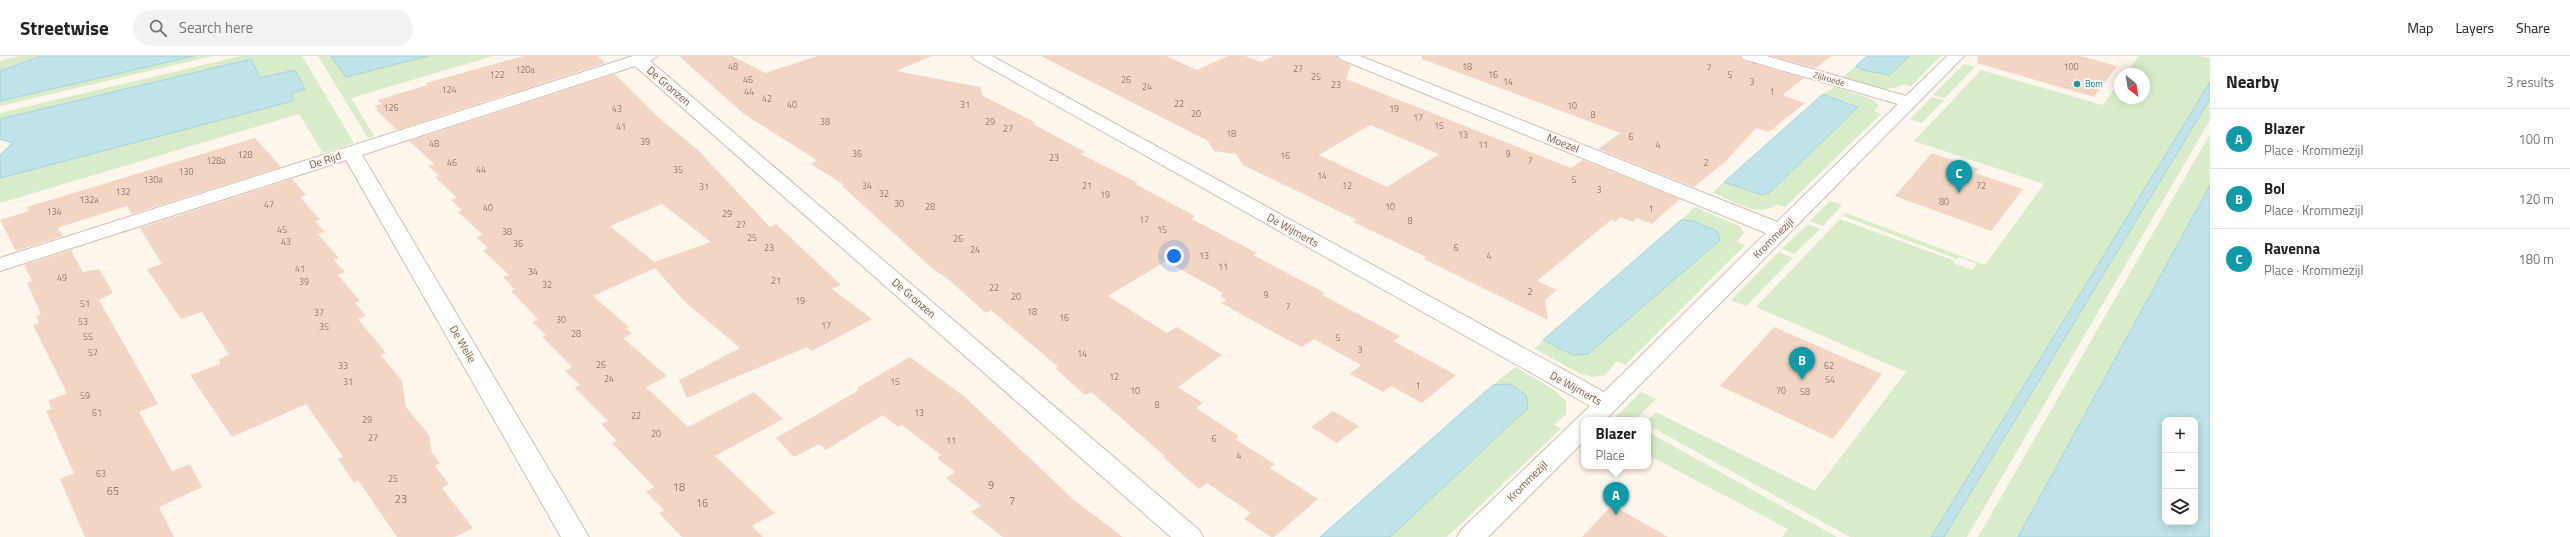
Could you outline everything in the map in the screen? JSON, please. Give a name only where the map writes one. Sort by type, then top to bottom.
[{"type":"street","name":"De Wijmerts","points":[[980,56],[1606,404]]},
{"type":"street","name":"Moezel","points":[[1346,56],[1780,231]]},
{"type":"street","name":"Zijlroede","points":[[1749,56],[1909,102]]},
{"type":"street","name":"Krommezijl","points":[[1593,417],[1956,56]]},
{"type":"street","name":"De Rijd","points":[[0,265],[644,58]]},
{"type":"street","name":"De Gronzen","points":[[644,58],[1189,537]]},
{"type":"street","name":"De Welle","points":[[351,152],[575,537]]},
{"type":"street","name":"Krommezijl","points":[[1471,537],[1581,429]]},
{"type":"green space","points":[[19,56],[41,56],[0,71],[0,61]]},
{"type":"green space","points":[[194,56],[213,56],[0,106],[0,101]]},
{"type":"green space","points":[[241,56],[302,56],[354,143],[323,153],[299,114],[0,203],[0,178],[293,101],[292,93],[305,89],[294,70],[260,78],[251,59],[0,119],[0,113]]},
{"type":"green space","points":[[318,56],[331,56],[346,77],[429,56],[493,56],[351,98],[374,136],[368,138]]},
{"type":"green space","points":[[1910,56],[1941,56],[1911,86],[1903,84],[1889,89],[1873,87],[1843,77],[1856,66],[1862,70],[1889,75]]},
{"type":"green space","points":[[2139,56],[2199,56],[2210,58],[2210,82],[1931,537],[1850,537],[1651,427],[1651,417],[1656,412],[1815,491],[1906,372],[1756,307],[1840,219],[1955,261],[1953,263],[1972,270],[1977,264],[1959,257],[1957,259],[1843,216],[1846,213],[1985,265],[2044,184],[1914,141],[1981,70],[2103,105],[2114,90],[2114,104],[2150,104],[2150,68],[2130,68]]},
{"type":"green space","points":[[1964,64],[1975,67],[1945,98],[1933,95]]},
{"type":"green space","points":[[1834,87],[1872,99],[1879,106],[1874,111],[1881,114],[1785,207],[1777,204],[1762,210],[1753,209],[1745,207],[1713,192],[1724,182],[1762,195],[1769,193],[1858,107],[1849,102],[1823,94]]},
{"type":"green space","points":[[1932,97],[1944,100],[1922,123],[1910,119]]},
{"type":"green space","points":[[2210,99],[2210,120],[1967,537],[1944,537]]},
{"type":"green space","points":[[2210,134],[2210,185],[2018,537],[1978,537]]},
{"type":"green space","points":[[1830,201],[1842,205],[1823,226],[1810,221]]},
{"type":"green space","points":[[1695,207],[1741,227],[1744,233],[1737,242],[1745,245],[1625,365],[1617,361],[1605,375],[1594,377],[1581,374],[1535,349],[1543,340],[1573,355],[1720,240],[1717,231],[1693,221],[1681,220]]},
{"type":"green space","points":[[1808,224],[1820,229],[1794,254],[1782,249]]},
{"type":"green space","points":[[1779,252],[1793,258],[1746,306],[1731,300]]},
{"type":"green space","points":[[1515,367],[1553,389],[1566,401],[1566,414],[1554,425],[1561,429],[1447,537],[1390,537],[1528,408],[1526,395],[1510,384],[1493,385]]},
{"type":"green space","points":[[1641,392],[1656,399],[1638,417],[1616,417]]},
{"type":"green space","points":[[1651,434],[1837,537],[1782,537],[1788,529],[1651,457]]},
{"type":"water","points":[[41,56],[194,56],[0,101],[0,71]]},
{"type":"water","points":[[331,56],[429,56],[346,77]]},
{"type":"water","points":[[1867,56],[1910,56],[1889,75],[1862,70],[1856,66]]},
{"type":"water","points":[[251,59],[260,78],[295,70],[305,89],[292,93],[293,101],[0,178],[0,155],[12,143],[0,139],[0,119]]},
{"type":"water","points":[[2210,82],[2210,99],[1944,537],[1931,537]]},
{"type":"water","points":[[1823,94],[1858,107],[1769,193],[1762,195],[1724,182]]},
{"type":"water","points":[[2210,185],[2210,537],[2018,537]]},
{"type":"water","points":[[1681,220],[1693,221],[1717,231],[1720,240],[1588,354],[1573,355],[1543,340]]},
{"type":"water","points":[[1510,384],[1526,395],[1528,408],[1390,537],[1320,537],[1493,385]]},
{"type":"building","points":[[524,56],[598,56],[605,63],[397,130],[376,110],[378,109],[374,106],[381,104],[377,100],[428,85],[426,83]]},
{"type":"building","points":[[679,56],[732,56],[765,73],[818,56],[932,56],[896,71],[980,87],[983,96],[1036,123],[1033,124],[1085,152],[1081,154],[1138,183],[1135,184],[1195,216],[1192,219],[1257,253],[1253,255],[1325,293],[1322,295],[1400,336],[1393,341],[1456,375],[1422,403],[1391,386],[1383,392],[1350,374],[1361,365],[1314,339],[1302,347],[1288,340],[1221,303],[1226,300],[1220,296],[1223,293],[1166,261],[1108,296],[1167,333],[1177,327],[1222,355],[1178,387],[1203,403],[1196,408],[1239,436],[1235,439],[1275,464],[1270,468],[1318,499],[1274,537],[1271,537],[1244,519],[1251,513],[1207,483],[1199,489],[1163,457],[1165,456],[1091,392],[1085,395],[1055,368],[1058,367],[991,310],[986,313],[948,279],[932,268],[842,186],[844,185],[811,164],[817,161],[815,159],[744,114]]},
{"type":"building","points":[[1041,56],[1166,56],[1197,70],[1228,56],[1245,56],[1261,62],[1274,56],[1337,56],[1339,60],[1351,65],[1346,79],[1571,168],[1583,160],[1680,199],[1652,224],[1637,218],[1633,222],[1620,217],[1615,222],[1611,220],[1537,281],[1557,290],[1545,300],[1548,320],[1424,259],[1426,257],[1353,222],[1357,220],[1243,165],[1236,154],[1214,151],[1208,141]],"holes":[[[1370,125],[1439,154],[1387,187],[1319,155]]]},
{"type":"building","points":[[1422,56],[1740,56],[1743,60],[1804,78],[1783,95],[1805,103],[1769,132],[1756,128],[1725,162],[1694,187],[1598,149],[1620,133],[1422,59]]},
{"type":"building","points":[[1772,56],[1831,56],[1816,68]]},
{"type":"building","name":"Bom","points":[[1978,56],[2080,56],[2117,66],[2114,68],[2094,97],[1977,63]]},
{"type":"building","points":[[615,74],[659,118],[698,150],[770,227],[776,224],[841,285],[832,289],[872,319],[812,351],[807,347],[687,398],[679,380],[740,348],[684,301],[655,268],[593,296],[629,327],[626,328],[632,334],[623,338],[667,376],[646,387],[688,427],[754,392],[783,419],[715,456],[775,513],[752,526],[763,537],[682,537],[659,513],[664,510],[646,492],[654,487],[612,443],[617,441],[601,424],[608,421],[575,388],[580,385],[565,371],[572,367],[542,337],[546,335],[532,322],[538,319],[511,291],[515,290],[503,277],[509,275],[483,250],[488,248],[476,237],[483,235],[458,212],[462,210],[451,200],[457,198],[435,177],[439,176],[428,166],[434,164],[409,141]],"holes":[[[662,204],[711,242],[654,262],[610,226]]]},
{"type":"building","points":[[255,138],[281,167],[132,214],[127,206],[63,226],[58,228],[63,236],[16,251],[0,220],[29,211],[27,207]]},
{"type":"building","points":[[1932,153],[1979,169],[1975,173],[2023,189],[1991,231],[1895,196]]},
{"type":"building","points":[[292,179],[306,195],[300,197],[320,220],[315,221],[325,232],[318,234],[339,258],[334,260],[345,272],[338,275],[360,301],[355,303],[366,316],[358,319],[386,353],[381,355],[402,381],[406,407],[429,435],[432,453],[440,463],[435,466],[449,484],[442,488],[473,528],[455,537],[397,537],[358,480],[354,483],[338,459],[343,457],[306,404],[232,437],[190,375],[220,364],[219,359],[229,355],[202,312],[181,319],[147,269],[162,264],[140,228]]},
{"type":"building","points":[[71,250],[83,272],[99,269],[113,293],[99,300],[158,404],[139,412],[172,471],[190,464],[202,487],[159,507],[174,537],[85,537],[60,479],[74,473],[46,411],[52,409],[48,401],[67,393],[33,325],[39,323],[36,316],[41,314],[27,283],[32,281],[24,265]]},
{"type":"building","points":[[1774,327],[1882,374],[1833,439],[1720,386]]},
{"type":"building","points":[[910,357],[965,397],[1074,500],[1123,537],[1003,537],[971,512],[981,506],[946,478],[955,472],[937,458],[941,455],[902,425],[898,427],[883,415],[826,450],[819,444],[794,457],[776,438],[859,390],[857,388]]},
{"type":"building","points":[[1333,411],[1359,426],[1337,443],[1311,427]]},
{"type":"building","points":[[1612,505],[1668,537],[1582,537]]},
{"type":"place","name":"Bom","points":[[2077,84]]},
{"type":"place","name":"Ravenna","points":[[1959,193]]},
{"type":"place","name":"Bol","points":[[1802,380]]},
{"type":"place","name":"Blazer","points":[[1616,515]]}]
